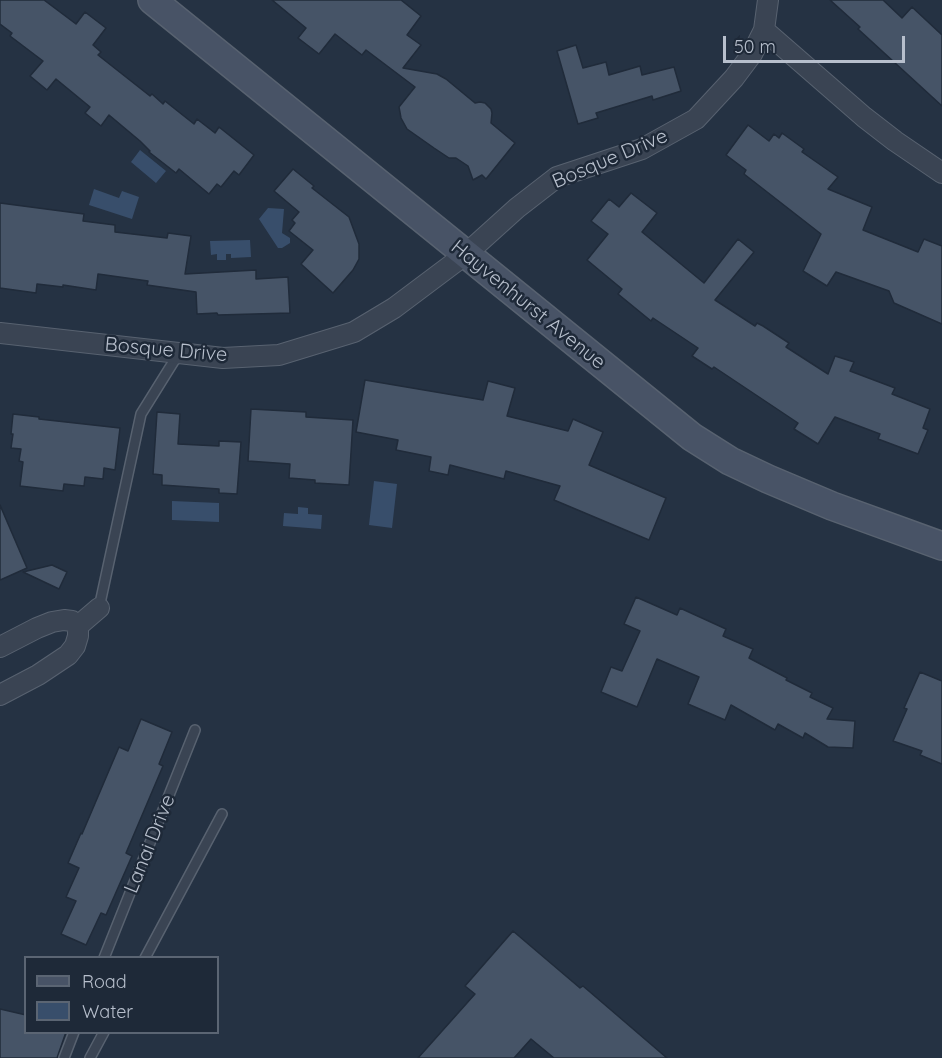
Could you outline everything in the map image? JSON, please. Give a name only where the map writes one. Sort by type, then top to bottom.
[{"type":"main road","name":"Hayvenhurst Avenue","points":[[152,0],[692,437],[730,461],[832,506],[942,546]]},
{"type":"street","name":"Bosque Drive","points":[[0,333],[223,358],[279,355],[354,333],[394,308],[466,254],[517,208],[557,177],[642,148],[696,119],[753,54],[764,30],[768,0]]},
{"type":"street","points":[[764,30],[864,117],[942,173]]},
{"type":"street","points":[[0,695],[55,665],[68,655],[75,646],[78,626],[99,608]]},
{"type":"street","points":[[0,647],[52,622],[72,621],[78,626]]},
{"type":"lane","points":[[99,608],[141,414],[174,361],[183,353]]},
{"type":"lane","name":"Lanai Drive","points":[[104,956],[195,730]]},
{"type":"lane","points":[[145,956],[222,814]]},
{"type":"lane","points":[[64,1058],[73,1034]]},
{"type":"lane","points":[[90,1058],[103,1034]]},
{"type":"water","points":[[140,150],[166,171],[156,183],[131,162]]},
{"type":"water","points":[[94,189],[119,198],[122,191],[139,197],[132,219],[89,205]]},
{"type":"water","points":[[268,208],[284,209],[282,233],[290,238],[290,243],[282,248],[278,248],[259,219]]},
{"type":"water","points":[[250,240],[251,257],[231,258],[231,254],[226,254],[226,260],[217,260],[217,254],[211,255],[210,241]]},
{"type":"water","points":[[374,481],[397,484],[392,528],[369,525]]},
{"type":"water","points":[[172,501],[219,503],[219,522],[172,520]]},
{"type":"water","points":[[298,507],[308,508],[308,514],[322,515],[321,529],[283,526],[284,513],[298,514]]},
{"type":"building","points":[[0,0],[44,0],[76,24],[85,12],[106,28],[93,45],[101,52],[98,55],[150,96],[152,94],[163,104],[165,101],[194,124],[197,119],[215,133],[219,127],[254,155],[239,175],[234,171],[221,187],[217,184],[209,194],[179,169],[176,173],[149,152],[140,141],[109,115],[101,126],[85,113],[90,107],[56,79],[47,90],[30,76],[43,61],[10,36],[12,33],[0,24]]},
{"type":"building","points":[[272,0],[401,0],[421,16],[407,35],[421,45],[403,68],[437,74],[475,103],[485,103],[491,109],[491,123],[515,143],[486,179],[482,175],[473,180],[468,166],[456,158],[449,158],[407,129],[401,118],[399,107],[415,87],[366,50],[362,55],[335,34],[319,54],[298,38],[306,28]]},
{"type":"building","points":[[830,0],[883,0],[902,18],[912,7],[942,35],[942,106],[858,29],[860,27]]},
{"type":"building","points":[[576,45],[583,68],[606,62],[609,75],[640,66],[642,75],[674,67],[681,91],[653,100],[652,96],[596,113],[598,118],[578,124],[557,51]]},
{"type":"building","points":[[748,125],[769,141],[774,134],[779,138],[782,133],[804,149],[802,152],[838,177],[828,189],[872,207],[863,230],[918,252],[924,239],[942,246],[942,324],[894,303],[889,291],[836,272],[827,286],[803,271],[821,234],[744,174],[746,170],[726,155]]},
{"type":"building","points":[[293,169],[314,186],[312,188],[349,217],[359,244],[359,259],[353,270],[333,293],[301,264],[313,250],[289,231],[295,223],[292,220],[299,212],[274,191]]},
{"type":"building","points":[[631,193],[657,213],[642,232],[704,283],[738,239],[754,252],[715,300],[755,326],[757,323],[763,326],[789,343],[786,347],[828,374],[835,356],[854,362],[850,371],[895,388],[892,394],[930,409],[923,428],[928,430],[918,454],[878,439],[880,434],[835,417],[818,444],[794,429],[798,423],[714,367],[712,369],[692,356],[698,348],[653,318],[651,321],[618,294],[622,289],[587,260],[608,234],[591,221],[609,199],[619,207]]},
{"type":"building","points":[[0,203],[84,214],[83,221],[115,225],[115,232],[167,238],[168,233],[191,236],[185,274],[256,270],[256,279],[288,277],[290,313],[197,314],[196,292],[147,285],[148,281],[98,274],[96,290],[37,284],[36,293],[0,288]]},
{"type":"building","points":[[365,380],[483,400],[488,381],[515,388],[507,416],[568,431],[573,419],[603,432],[589,465],[666,498],[649,540],[554,500],[560,486],[506,471],[504,479],[450,465],[448,475],[429,471],[431,457],[396,450],[398,440],[356,432]]},
{"type":"building","points":[[251,409],[306,412],[306,417],[353,420],[349,485],[315,483],[315,480],[289,478],[290,464],[248,461]]},
{"type":"building","points":[[157,412],[180,414],[178,444],[219,446],[219,441],[241,442],[237,494],[219,493],[219,489],[162,485],[162,475],[153,474]]},
{"type":"building","points":[[13,414],[120,428],[115,470],[104,468],[103,479],[85,477],[84,486],[64,484],[63,491],[20,486],[23,462],[19,461],[21,449],[11,448]]},
{"type":"building","points":[[0,505],[27,568],[0,580]]},
{"type":"building","points":[[52,565],[67,572],[59,589],[23,572]]},
{"type":"building","points":[[636,597],[677,615],[680,608],[726,629],[723,636],[753,649],[749,658],[812,693],[810,697],[833,708],[827,719],[855,721],[853,748],[828,747],[805,733],[803,738],[778,724],[775,730],[731,705],[725,720],[688,704],[699,677],[657,659],[637,707],[601,692],[611,667],[622,671],[640,631],[624,624]]},
{"type":"building","points":[[920,672],[942,681],[942,764],[920,755],[922,751],[893,741]]},
{"type":"building","points":[[141,719],[172,732],[159,764],[163,766],[126,853],[132,856],[106,915],[101,913],[86,945],[61,934],[76,901],[66,897],[79,868],[68,863],[119,747],[128,751]]},
{"type":"building","points":[[513,931],[580,988],[583,986],[667,1058],[554,1058],[531,1039],[514,1058],[418,1058],[475,994],[465,986]]},
{"type":"building","points":[[0,1009],[24,1015],[24,1034],[65,1034],[57,1058],[0,1058]]}]
